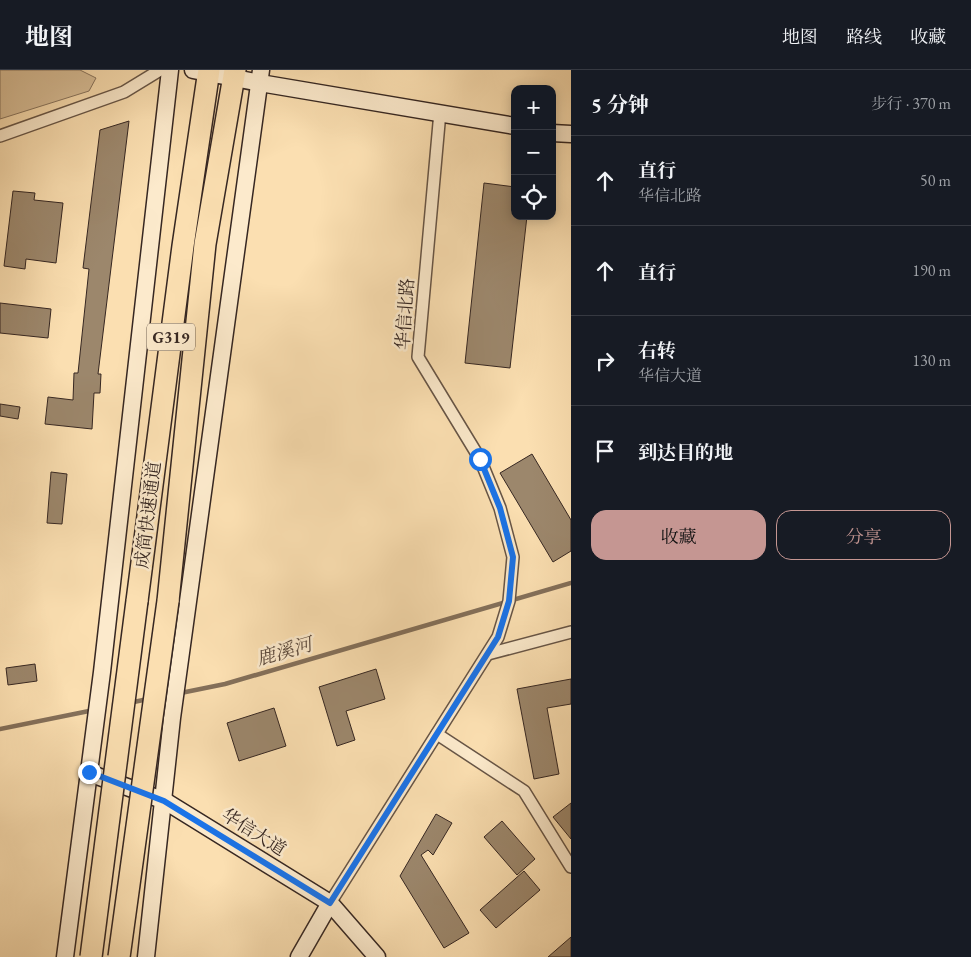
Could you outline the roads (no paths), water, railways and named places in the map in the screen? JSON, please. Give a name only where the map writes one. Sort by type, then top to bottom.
[{"type":"highway","name":"成简快速通道","points":[[91,957],[204,71]]},
{"type":"highway","name":"成简快速通道","points":[[119,957],[168,601],[206,244],[235,74]]},
{"type":"street","points":[[0,136],[124,92],[160,70]]},
{"type":"street","points":[[65,957],[102,672],[170,70]]},
{"type":"street","points":[[204,71],[260,77],[511,125]]},
{"type":"street","points":[[146,957],[172,718],[260,77]]},
{"type":"street","name":"华信北路","points":[[440,112],[418,358],[480,459],[500,508],[513,557],[509,601],[498,637],[488,654]]},
{"type":"street","points":[[556,133],[571,134]]},
{"type":"street","points":[[300,957],[330,903],[488,654],[571,632]]},
{"type":"street","points":[[437,734],[524,791],[571,867]]},
{"type":"street","name":"华信大道","points":[[89,772],[164,801],[330,903],[377,957]]},
{"type":"waterway","name":"鹿溪河","points":[[161,697],[225,684],[571,583]]},
{"type":"waterway","name":"鹿溪河","points":[[129,703],[148,699]]},
{"type":"waterway","name":"鹿溪河","points":[[0,729],[94,710]]}]
